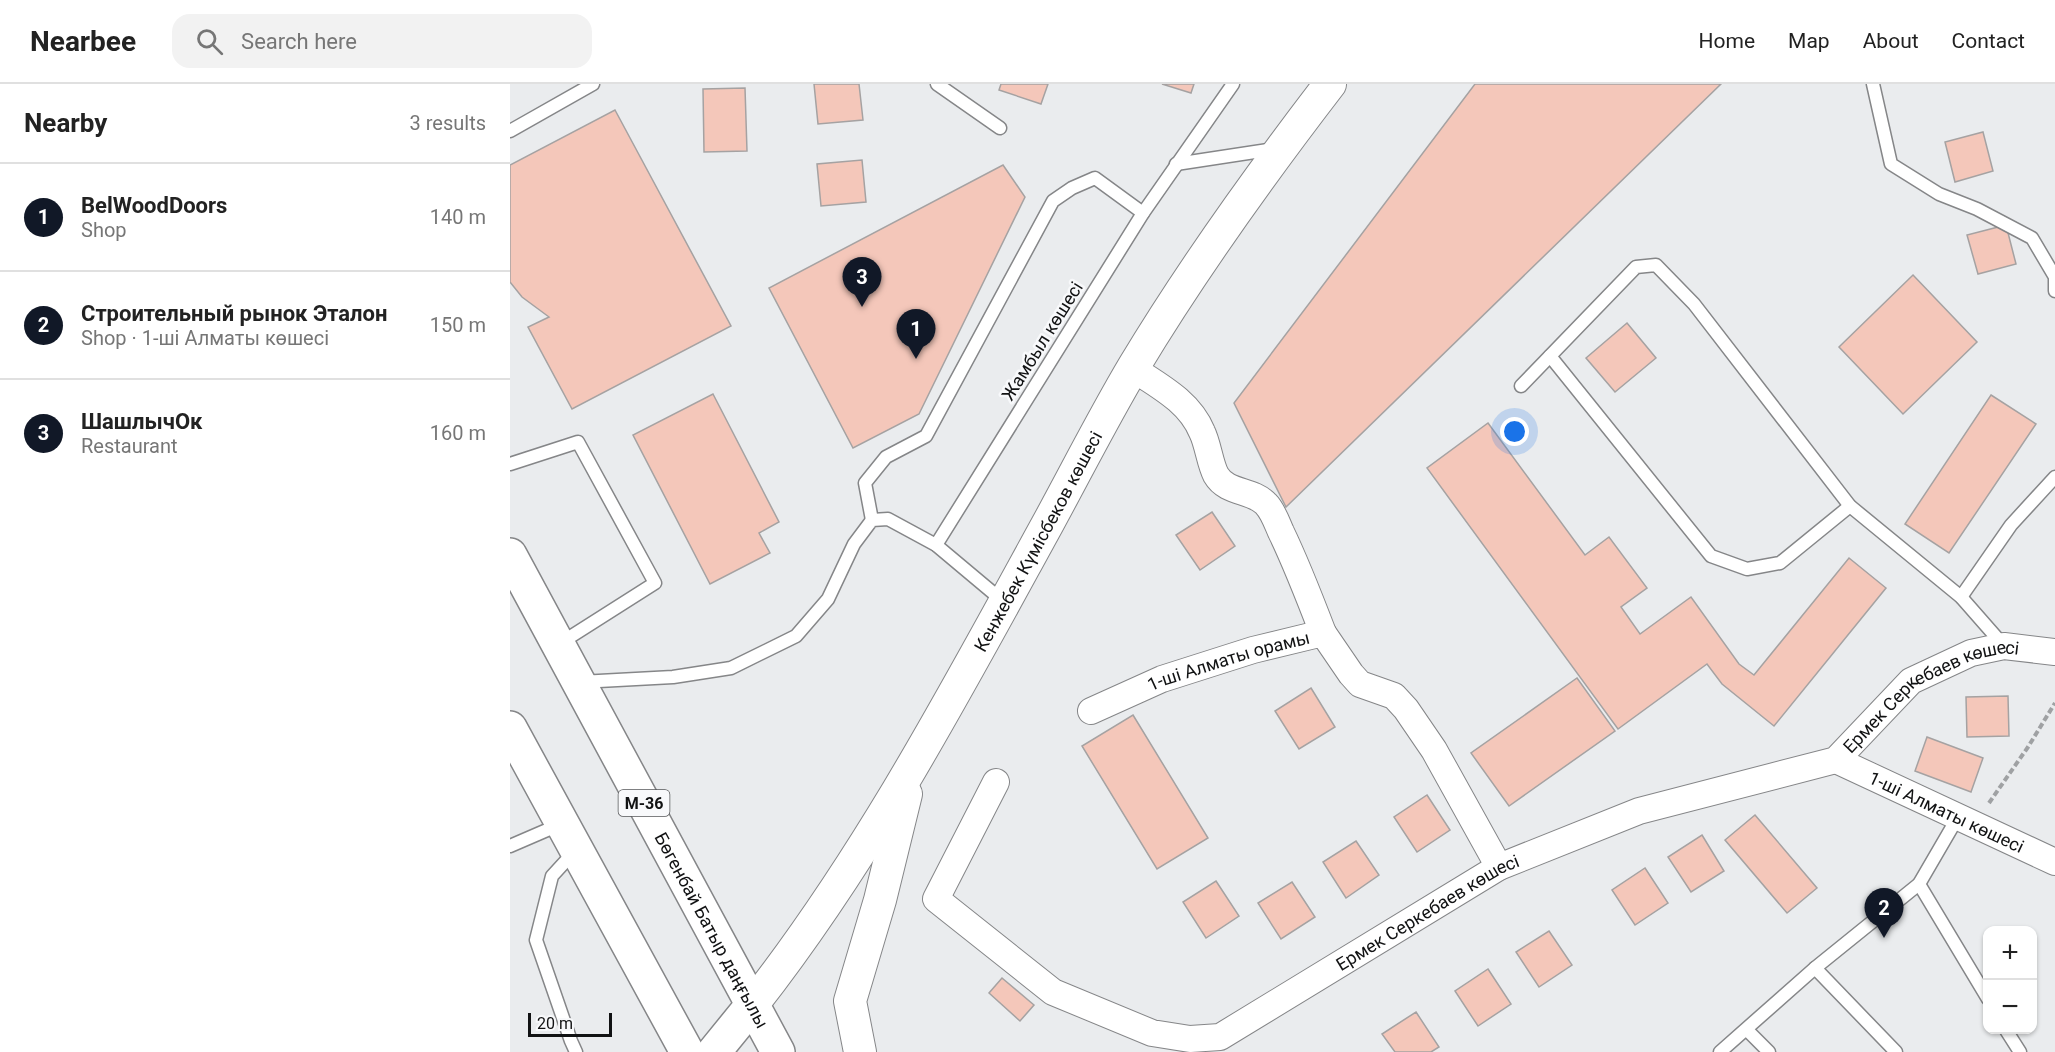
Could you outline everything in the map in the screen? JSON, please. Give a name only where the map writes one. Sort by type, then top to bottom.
[{"type":"main road","name":"Бөгенбай Батыр даңғылы","points":[[510,555],[778,1052]]},
{"type":"main road","points":[[511,733],[687,1052]]},
{"type":"main road","points":[[714,1052],[753,1004]]},
{"type":"street","name":"Кенжебек Күмісбеков көшесі","points":[[753,1004],[831,899],[912,768],[1005,603],[1132,368],[1185,284],[1281,148],[1330,84]]},
{"type":"street","points":[[1132,368],[1189,409],[1201,430],[1213,468],[1222,482],[1228,487],[1259,498],[1270,509],[1323,633]]},
{"type":"street","name":"1-ші Алматы орамы","points":[[1091,711],[1162,679],[1253,650],[1323,633],[1360,684],[1394,696],[1406,709],[1434,750],[1499,867]]},
{"type":"street","name":"Ермек Серкебаев көшесі","points":[[996,782],[936,899],[1053,992],[1152,1033],[1190,1039],[1220,1037],[1499,867],[1639,810],[1836,760],[1911,681],[1971,653],[2004,646],[2055,652]]},
{"type":"street","name":"1-ші Алматы көшесі","points":[[1836,760],[2055,862]]},
{"type":"street","points":[[860,1052],[850,1001],[880,900],[912,768]]},
{"type":"lane","points":[[510,131],[593,84]]},
{"type":"lane","points":[[937,84],[1000,128]]},
{"type":"lane","name":"Жамбыл көшесі","points":[[936,545],[1143,213],[1233,84]]},
{"type":"lane","points":[[1873,84],[1891,164],[1939,194],[1977,209],[2032,238],[2055,277],[2055,291]]},
{"type":"lane","points":[[1176,164],[1281,148]]},
{"type":"lane","points":[[579,682],[673,677],[731,668],[796,636],[828,599],[854,544],[872,520],[865,483],[886,457],[926,436],[1053,201],[1072,188],[1095,178],[1143,213]]},
{"type":"lane","points":[[1521,386],[1636,267],[1656,265],[1694,304],[1850,506],[1961,597],[2004,646]]},
{"type":"lane","points":[[1550,356],[1711,556],[1747,569],[1780,563],[1850,506]]},
{"type":"lane","points":[[510,464],[578,442],[655,583],[558,645]]},
{"type":"lane","points":[[1961,597],[2011,525],[2055,477]]},
{"type":"lane","points":[[872,520],[888,519],[936,545],[1005,603]]},
{"type":"lane","points":[[1720,1052],[1815,968],[1918,884],[1966,821]]},
{"type":"lane","points":[[510,846],[569,836]]},
{"type":"lane","points":[[569,836],[552,876],[537,940],[576,1052]]},
{"type":"lane","points":[[1918,884],[1983,991]]},
{"type":"lane","points":[[1815,968],[1896,1052]]},
{"type":"lane","points":[[1747,1030],[1769,1052]]},
{"type":"lane","points":[[2009,1034],[2019,1052]]},
{"type":"path","points":[[1966,821],[2028,747],[2055,703]]},
{"type":"building","points":[[814,84],[859,84],[863,120],[818,124]]},
{"type":"building","points":[[1001,84],[1048,84],[1041,104],[999,90]]},
{"type":"building","points":[[1162,84],[1194,84],[1191,93]]},
{"type":"building","points":[[1475,84],[1721,84],[1286,507],[1234,403]]},
{"type":"building","points":[[745,88],[747,151],[704,152],[703,89]]},
{"type":"building","points":[[615,110],[731,326],[572,409],[528,327],[549,317],[522,297],[510,282],[510,165]]},
{"type":"building","points":[[1983,132],[1993,171],[1955,182],[1945,142]]},
{"type":"building","points":[[862,160],[866,202],[821,206],[817,164]]},
{"type":"building","points":[[1003,165],[1025,197],[919,414],[853,448],[769,288]]},
{"type":"building","points":[[2006,225],[2016,264],[1978,274],[1967,235]]},
{"type":"building","points":[[1913,275],[1977,342],[1903,414],[1839,347]]},
{"type":"building","points":[[1627,323],[1656,358],[1615,392],[1586,358]]},
{"type":"building","points":[[713,394],[779,522],[759,533],[770,553],[710,584],[633,435]]},
{"type":"building","points":[[1991,395],[2036,424],[1949,553],[1905,524]]},
{"type":"building","points":[[1488,423],[1585,555],[1609,537],[1647,588],[1621,607],[1640,634],[1691,597],[1739,664],[1754,675],[1849,558],[1886,588],[1774,726],[1722,684],[1707,664],[1618,729],[1427,468]]},
{"type":"building","points":[[1212,512],[1235,546],[1200,570],[1176,535]]},
{"type":"building","points":[[1577,678],[1615,731],[1509,806],[1471,753]]},
{"type":"building","points":[[1311,688],[1335,727],[1299,749],[1275,711]]},
{"type":"building","points":[[2008,696],[2009,736],[1967,737],[1966,697]]},
{"type":"building","points":[[1133,715],[1208,838],[1157,869],[1082,746]]},
{"type":"building","points":[[1927,737],[1983,758],[1971,792],[1915,771]]},
{"type":"building","points":[[1427,795],[1450,830],[1417,852],[1394,817]]},
{"type":"building","points":[[1755,815],[1817,888],[1787,913],[1725,840]]},
{"type":"building","points":[[1702,835],[1724,871],[1691,892],[1668,857]]},
{"type":"building","points":[[1356,841],[1379,875],[1346,898],[1323,862]]},
{"type":"building","points":[[1645,868],[1668,903],[1635,925],[1612,890]]},
{"type":"building","points":[[1216,881],[1239,916],[1206,938],[1183,902]]},
{"type":"building","points":[[1292,882],[1315,917],[1281,939],[1258,903]]},
{"type":"building","points":[[1549,931],[1572,965],[1539,987],[1516,952]]},
{"type":"building","points":[[1488,969],[1511,1004],[1478,1026],[1455,991]]},
{"type":"building","points":[[1002,978],[1034,1005],[1020,1021],[989,993]]},
{"type":"building","points":[[1416,1012],[1439,1047],[1431,1052],[1395,1052],[1382,1034]]},
{"type":"place","name":"ШашлычОк","points":[[862,307]]},
{"type":"place","name":"BelWoodDoors","points":[[916,359]]},
{"type":"place","name":"Строительный рынок Эталон","points":[[1884,938]]}]
